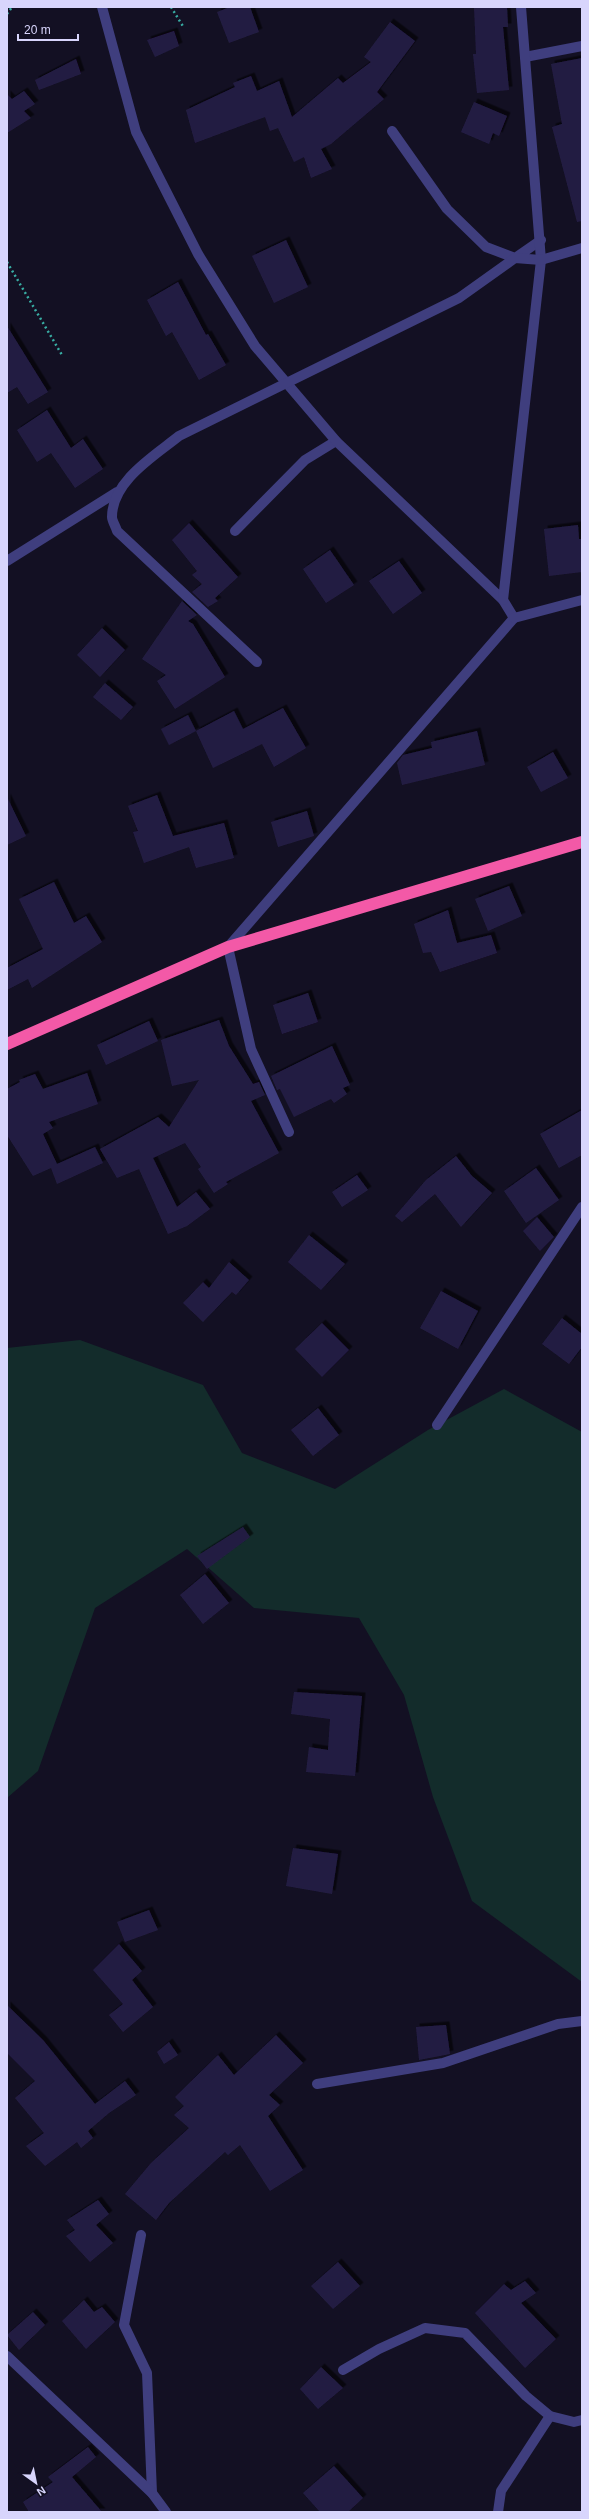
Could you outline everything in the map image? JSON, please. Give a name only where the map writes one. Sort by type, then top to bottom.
[{"type":"highway","points":[[7,1044],[228,947],[582,842]]},
{"type":"street","points":[[102,7],[136,132],[198,254],[255,346],[336,441],[503,600],[514,618]]},
{"type":"street","points":[[503,600],[541,260],[541,240],[521,7]]},
{"type":"street","points":[[525,57],[582,46]]},
{"type":"street","points":[[392,131],[447,209],[486,247],[516,258],[541,260],[582,248]]},
{"type":"street","points":[[7,561],[117,492],[147,461],[179,436],[288,384],[459,298],[541,240]]},
{"type":"street","points":[[235,531],[305,460],[336,441]]},
{"type":"street","points":[[117,492],[112,518],[118,531],[257,662]]},
{"type":"street","points":[[289,1132],[251,1049],[228,947],[514,618],[582,600]]},
{"type":"street","points":[[437,1425],[582,1207]]},
{"type":"street","points":[[317,2084],[444,2063],[558,2024],[582,2021]]},
{"type":"street","points":[[142,2235],[124,2325],[147,2373],[152,2493]]},
{"type":"street","points":[[343,2370],[379,2349],[425,2328],[465,2333],[526,2396],[550,2416],[574,2422],[582,2420]]},
{"type":"street","points":[[7,2356],[152,2493],[166,2512]]},
{"type":"street","points":[[498,2512],[501,2491],[550,2416]]},
{"type":"path","points":[[7,14],[12,7]]},
{"type":"path","points":[[171,7],[184,28]]},
{"type":"path","points":[[7,262],[62,355]]},
{"type":"green space","points":[[80,1340],[203,1385],[242,1453],[335,1489],[428,1430],[504,1389],[582,1432],[582,1982],[472,1901],[433,1797],[404,1695],[359,1618],[254,1608],[187,1549],[95,1608],[38,1771],[7,1798],[7,1348]]},
{"type":"building","points":[[230,7],[250,7],[259,32],[229,43],[217,12]]},
{"type":"building","points":[[474,7],[507,7],[508,27],[503,27],[509,90],[477,93],[473,54],[476,54]]},
{"type":"building","points":[[390,22],[415,41],[377,92],[384,99],[331,144],[321,149],[332,169],[311,178],[304,157],[294,162],[278,128],[270,131],[265,117],[195,143],[186,110],[235,87],[233,83],[251,76],[257,91],[279,81],[292,117],[338,78],[343,83],[371,62],[364,57]]},
{"type":"building","points":[[174,31],[179,46],[155,57],[147,40]]},
{"type":"building","points":[[582,58],[582,221],[577,222],[552,127],[562,124],[551,64]]},
{"type":"building","points":[[76,59],[81,74],[39,90],[35,80]]},
{"type":"building","points":[[24,91],[35,104],[24,111],[31,118],[7,133],[7,94],[12,99]]},
{"type":"building","points":[[474,102],[507,116],[499,136],[493,133],[489,144],[461,132]]},
{"type":"building","points":[[286,240],[308,287],[274,303],[252,256]]},
{"type":"building","points":[[178,282],[206,335],[208,334],[226,365],[199,380],[172,332],[166,336],[147,300]]},
{"type":"building","points":[[7,326],[48,392],[28,404],[17,387],[7,393]]},
{"type":"building","points":[[47,410],[71,448],[83,439],[103,469],[75,488],[51,453],[37,462],[17,430]]},
{"type":"building","points":[[189,523],[238,577],[215,598],[218,601],[208,607],[192,592],[202,584],[192,575],[197,571],[172,540]]},
{"type":"building","points":[[578,525],[579,539],[582,539],[582,572],[549,576],[544,529]]},
{"type":"building","points":[[330,550],[354,585],[326,603],[303,569]]},
{"type":"building","points":[[399,561],[422,593],[393,614],[369,581]]},
{"type":"building","points":[[182,601],[197,615],[188,621],[193,624],[225,677],[175,709],[157,681],[166,675],[142,659]]},
{"type":"building","points":[[102,628],[125,650],[100,677],[77,655]]},
{"type":"building","points":[[105,683],[133,707],[121,720],[93,697]]},
{"type":"building","points":[[283,708],[306,748],[274,767],[262,744],[213,768],[196,731],[234,711],[243,729]]},
{"type":"building","points":[[188,715],[196,731],[169,745],[161,729]]},
{"type":"building","points":[[477,731],[485,765],[402,785],[397,763],[403,755],[432,748],[431,742]]},
{"type":"building","points":[[553,752],[568,778],[541,792],[527,767]]},
{"type":"building","points":[[157,795],[173,836],[224,823],[234,858],[196,868],[189,847],[144,863],[133,832],[138,831],[128,806]]},
{"type":"building","points":[[7,797],[26,836],[7,845]]},
{"type":"building","points":[[307,811],[314,836],[278,847],[271,822]]},
{"type":"building","points":[[54,882],[74,923],[86,916],[102,942],[32,988],[28,979],[7,990],[7,968],[43,949],[19,899]]},
{"type":"building","points":[[509,886],[522,916],[488,931],[475,899]]},
{"type":"building","points":[[448,910],[457,943],[491,935],[497,953],[440,972],[431,952],[423,953],[414,924]]},
{"type":"building","points":[[308,993],[318,1022],[282,1034],[273,1005]]},
{"type":"building","points":[[219,1020],[229,1046],[253,1084],[259,1082],[265,1095],[251,1101],[279,1153],[226,1182],[228,1184],[214,1193],[198,1169],[201,1167],[185,1143],[153,1158],[177,1207],[196,1192],[210,1209],[187,1226],[168,1234],[139,1169],[117,1178],[100,1149],[158,1117],[169,1127],[199,1080],[172,1086],[161,1040]]},
{"type":"building","points":[[149,1021],[158,1041],[106,1065],[97,1045]]},
{"type":"building","points":[[332,1046],[350,1085],[343,1088],[347,1094],[334,1103],[331,1099],[294,1117],[280,1089],[277,1090],[271,1076]]},
{"type":"building","points":[[87,1073],[98,1104],[49,1122],[53,1128],[43,1134],[57,1164],[95,1147],[103,1163],[57,1184],[51,1168],[33,1176],[7,1135],[7,1089],[20,1082],[19,1080],[35,1074],[43,1089]]},
{"type":"building","points":[[582,1110],[582,1155],[559,1168],[540,1134]]},
{"type":"building","points":[[456,1156],[472,1176],[492,1193],[461,1227],[435,1194],[402,1222],[395,1216],[426,1180]]},
{"type":"building","points":[[536,1168],[559,1200],[526,1223],[504,1191]]},
{"type":"building","points":[[357,1175],[368,1190],[342,1207],[332,1192]]},
{"type":"building","points":[[537,1217],[554,1237],[540,1251],[523,1231]]},
{"type":"building","points":[[309,1235],[345,1264],[321,1290],[288,1262]]},
{"type":"building","points":[[229,1262],[249,1280],[236,1295],[232,1292],[203,1322],[183,1303],[203,1282],[209,1288]]},
{"type":"building","points":[[441,1291],[478,1311],[458,1349],[420,1328]]},
{"type":"building","points":[[562,1318],[582,1334],[582,1347],[569,1364],[542,1344]]},
{"type":"building","points":[[322,1323],[349,1350],[322,1377],[295,1349]]},
{"type":"building","points":[[318,1408],[339,1435],[313,1456],[291,1430]]},
{"type":"building","points":[[243,1527],[250,1537],[207,1569],[197,1556]]},
{"type":"building","points":[[205,1574],[229,1603],[203,1624],[180,1595]]},
{"type":"building","points":[[294,1692],[362,1696],[355,1776],[306,1772],[309,1747],[328,1750],[330,1719],[291,1714]]},
{"type":"building","points":[[293,1848],[338,1854],[332,1894],[286,1886]]},
{"type":"building","points":[[149,1910],[158,1930],[125,1942],[117,1922]]},
{"type":"building","points":[[119,1944],[142,1971],[132,1980],[153,2007],[123,2032],[109,2015],[123,2004],[93,1970]]},
{"type":"building","points":[[7,2005],[43,2040],[95,2104],[125,2081],[136,2095],[109,2113],[88,2131],[93,2138],[81,2148],[77,2142],[45,2166],[26,2146],[44,2133],[15,2098],[35,2081],[7,2053]]},
{"type":"building","points":[[446,2025],[450,2054],[419,2060],[416,2027]]},
{"type":"building","points":[[276,2035],[303,2063],[269,2095],[280,2105],[268,2116],[303,2170],[270,2191],[240,2145],[228,2155],[225,2152],[169,2203],[156,2220],[125,2194],[151,2163],[189,2128],[174,2115],[184,2106],[175,2097],[218,2055],[234,2075]]},
{"type":"building","points":[[169,2042],[178,2055],[164,2064],[157,2052]]},
{"type":"building","points":[[98,2200],[109,2214],[96,2225],[113,2243],[90,2262],[66,2236],[75,2230],[67,2220]]},
{"type":"building","points":[[338,2262],[360,2286],[333,2309],[311,2286]]},
{"type":"building","points":[[525,2281],[536,2293],[521,2303],[556,2339],[525,2368],[475,2313],[504,2284],[511,2290]]},
{"type":"building","points":[[84,2300],[94,2312],[102,2307],[115,2322],[86,2349],[62,2321]]},
{"type":"building","points":[[33,2312],[45,2325],[19,2350],[7,2335]]},
{"type":"building","points":[[321,2367],[343,2388],[318,2409],[300,2389]]},
{"type":"building","points":[[88,2447],[96,2457],[72,2477],[102,2512],[29,2512],[23,2502],[53,2482],[48,2477]]},
{"type":"building","points":[[334,2466],[363,2498],[348,2512],[320,2512],[303,2493]]}]
